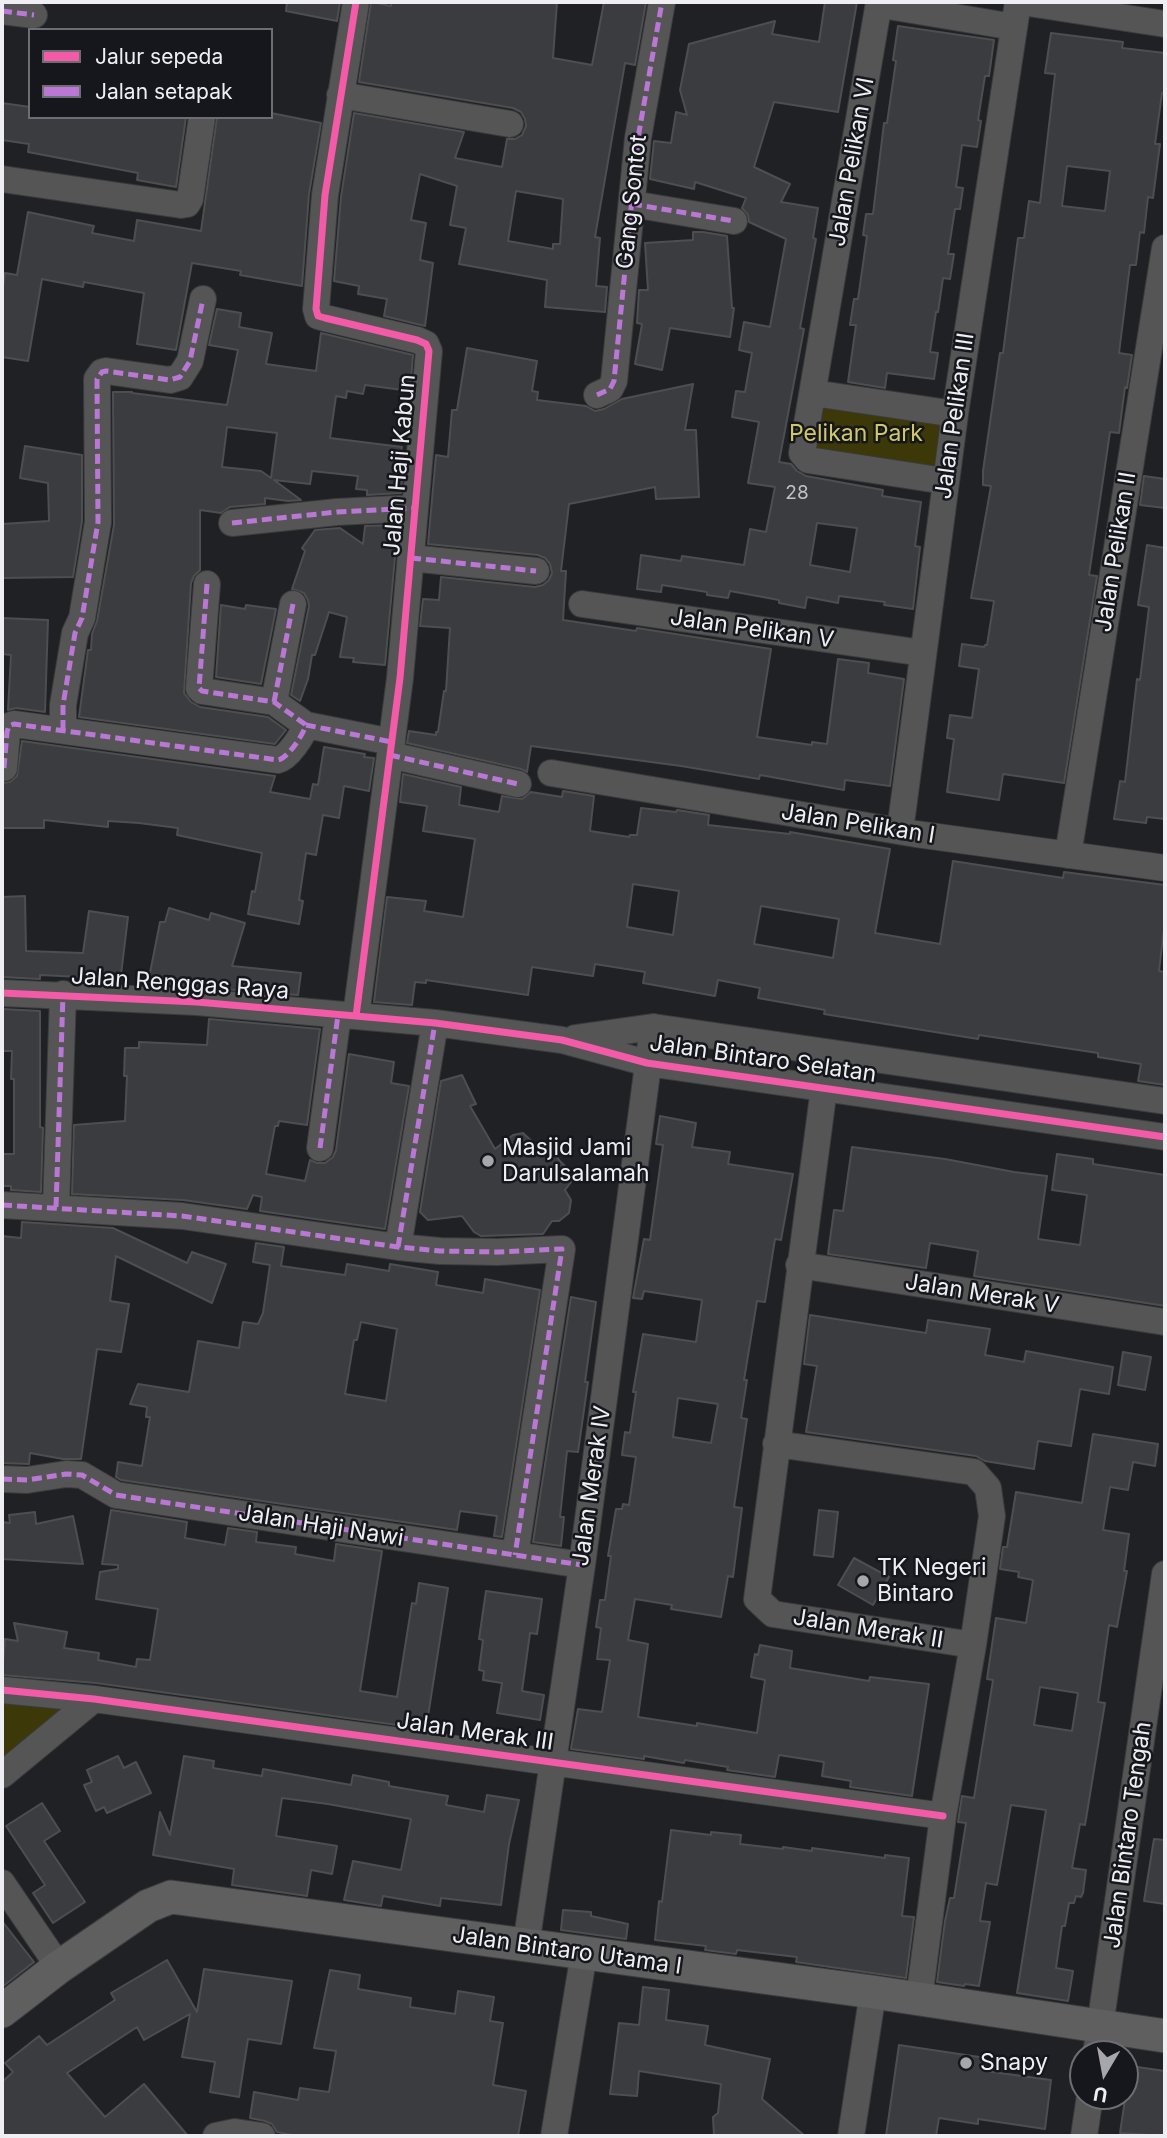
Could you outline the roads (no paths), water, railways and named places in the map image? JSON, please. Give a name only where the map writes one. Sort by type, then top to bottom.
[{"type":"main road","name":"Jalan Bintaro Utama I","points":[[2,2011],[148,1906],[171,1897],[919,1999],[1098,2040],[1165,2036]]},
{"type":"street","name":"Jalan Haji Kabun","points":[[320,1148],[347,1015],[391,749],[400,678],[429,351],[426,344],[318,316],[316,309],[325,195],[356,2]]},
{"type":"street","name":"Gang Sontot","points":[[597,395],[610,389],[614,381],[640,128],[662,2]]},
{"type":"street","name":"Jalan Pelikan VI","points":[[945,481],[808,460],[802,453],[878,8],[882,5],[1018,10]]},
{"type":"street","points":[[1018,10],[1165,24]]},
{"type":"street","name":"Jalan Pelikan III","points":[[900,831],[945,481],[1018,10]]},
{"type":"street","points":[[2,11],[34,15]]},
{"type":"street","points":[[340,95],[510,124]]},
{"type":"street","points":[[2,179],[187,204],[190,199],[202,119]]},
{"type":"street","points":[[632,204],[734,221]]},
{"type":"street","name":"Jalan Pelikan II","points":[[1068,855],[1165,248]]},
{"type":"street","points":[[63,730],[63,705],[75,633],[82,618],[98,522],[97,379],[102,372],[170,380],[180,377],[190,361],[203,299]]},
{"type":"street","points":[[813,393],[955,414]]},
{"type":"street","points":[[232,523],[337,512],[414,508]]},
{"type":"street","points":[[411,558],[536,571]]},
{"type":"street","points":[[207,584],[199,688],[202,691],[274,702],[306,725],[518,784]]},
{"type":"street","points":[[274,702],[293,604]]},
{"type":"street","name":"Jalan Pelikan V","points":[[582,604],[923,653]]},
{"type":"street","points":[[4,768],[7,732],[9,726],[14,724],[278,760],[286,758],[306,725]]},
{"type":"street","name":"Jalan Pelikan I","points":[[551,773],[900,831],[1165,868]]},
{"type":"street","name":"Jalan Renggas Raya","points":[[2,993],[197,1002],[347,1015]]},
{"type":"street","points":[[56,1207],[62,994]]},
{"type":"street","name":"Jalan Bintaro Selatan","points":[[347,1015],[435,1023],[562,1040],[647,1063],[1165,1137]]},
{"type":"street","points":[[398,1247],[435,1023]]},
{"type":"street","name":"Jalan Bintaro Selatan","points":[[562,1040],[653,1027],[1165,1101]]},
{"type":"street","name":"Jalan Merak IV","points":[[526,1945],[582,1565],[653,1027]]},
{"type":"street","name":"Jalan Merak II","points":[[824,1088],[757,1599],[774,1614],[973,1645]]},
{"type":"street","points":[[2,1205],[182,1216],[398,1247],[498,1252],[562,1249],[515,1555]]},
{"type":"street","name":"Jalan Merak V","points":[[799,1265],[1165,1322]]},
{"type":"street","name":"Jalan Merak II","points":[[776,1444],[974,1472],[988,1488],[992,1516],[943,1816],[919,1999]]},
{"type":"street","name":"Jalan Haji Nawi","points":[[2,1479],[27,1480],[66,1474],[82,1475],[116,1495],[582,1565]]},
{"type":"street","name":"Jalan Bintaro Tengah","points":[[1098,2040],[1165,1574]]},
{"type":"street","name":"Jalan Merak III","points":[[2,1690],[94,1699],[943,1816]]},
{"type":"street","points":[[2,1775],[94,1699]]},
{"type":"street","points":[[2,1883],[60,1967]]},
{"type":"street","points":[[554,2136],[584,1953]]},
{"type":"street","points":[[851,2136],[873,1992]]},
{"type":"street","points":[[1084,2136],[1088,2110]]},
{"type":"street","points":[[216,2136],[235,2132],[261,2136]]},
{"type":"place","name":"Masjid Jami Darulsalamah","points":[[488,1161]]},
{"type":"place","name":"TK Negeri Bintaro","points":[[863,1581]]},
{"type":"place","name":"Snapy","points":[[966,2063]]},
{"type":"park label","name":"Pelikan Park","points":[[856,434]]}]
